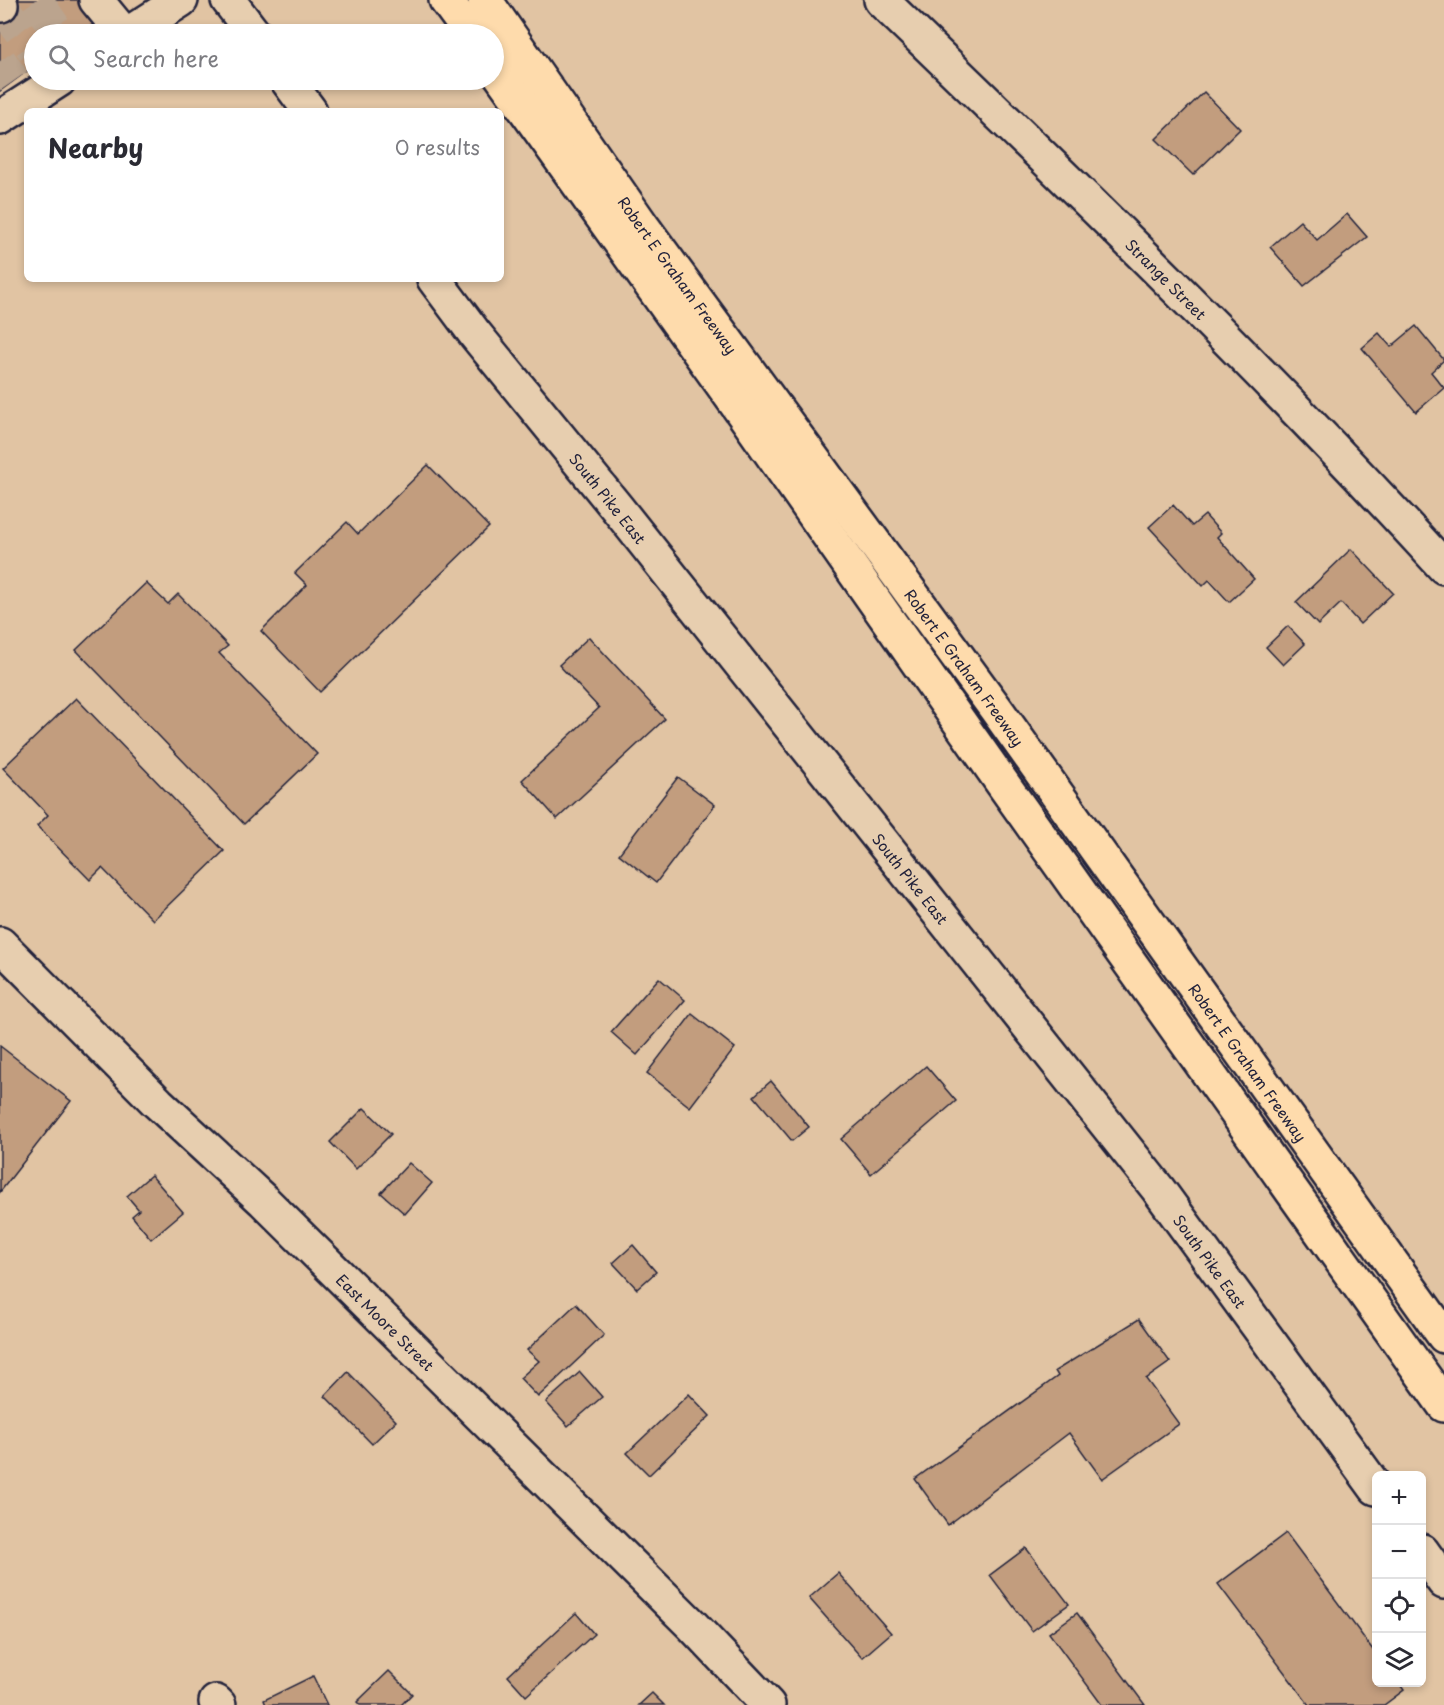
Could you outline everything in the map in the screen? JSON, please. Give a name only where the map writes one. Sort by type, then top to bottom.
[{"type":"highway","points":[[446,0],[464,24]]},
{"type":"highway","name":"Robert E Graham Freeway","points":[[485,0],[500,24]]},
{"type":"highway","name":"Robert E Graham Freeway","points":[[504,30],[633,236],[757,409],[1010,794],[1444,1405]]},
{"type":"highway","name":"Robert E Graham Freeway","points":[[504,78],[633,236]]},
{"type":"highway","name":"Robert E Graham Freeway","points":[[757,409],[996,710],[1444,1336]]},
{"type":"street","points":[[96,0],[117,24]]},
{"type":"street","points":[[142,24],[181,0]]},
{"type":"street","points":[[228,0],[246,24]]},
{"type":"street","name":"Strange Street","points":[[881,0],[1221,332],[1444,567]]},
{"type":"street","points":[[0,118],[20,91],[24,90]]},
{"type":"street","points":[[294,90],[308,108]]},
{"type":"street","name":"South Pike East","points":[[436,282],[475,334],[632,527],[1165,1198],[1372,1481]]},
{"type":"street","name":"East Moore Street","points":[[0,944],[158,1102],[273,1209],[683,1616],[768,1705]]},
{"type":"street","points":[[1426,1557],[1444,1582]]},
{"type":"building","points":[[7,0],[78,0],[95,23],[24,24],[24,73],[0,91],[0,5]]},
{"type":"building","points":[[1204,92],[1240,129],[1193,175],[1156,139]]},
{"type":"building","points":[[1347,214],[1367,237],[1304,286],[1270,247],[1300,221],[1317,240]]},
{"type":"building","points":[[1416,326],[1444,360],[1431,372],[1444,388],[1416,412],[1362,348],[1379,333],[1391,347]]},
{"type":"building","points":[[428,465],[489,527],[320,692],[261,631],[307,585],[295,573],[347,522],[358,534]]},
{"type":"building","points":[[1173,505],[1192,526],[1205,515],[1221,533],[1217,537],[1254,579],[1229,602],[1209,580],[1203,586],[1149,527]]},
{"type":"building","points":[[1351,549],[1393,593],[1360,624],[1341,603],[1318,625],[1296,602]]},
{"type":"building","points":[[146,583],[168,604],[178,594],[228,646],[219,653],[317,754],[244,824],[76,650]]},
{"type":"building","points":[[1288,626],[1305,644],[1283,665],[1266,647]]},
{"type":"building","points":[[589,637],[665,719],[557,819],[522,780],[599,708],[559,665]]},
{"type":"building","points":[[76,698],[224,851],[153,920],[102,868],[90,880],[37,826],[48,815],[3,768]]},
{"type":"building","points":[[678,777],[715,805],[656,883],[619,854]]},
{"type":"building","points":[[659,978],[685,1000],[637,1055],[611,1032]]},
{"type":"building","points":[[692,1014],[735,1048],[690,1107],[647,1073]]},
{"type":"building","points":[[0,1046],[71,1101],[0,1192]]},
{"type":"building","points":[[926,1066],[956,1101],[871,1174],[841,1139]]},
{"type":"building","points":[[771,1081],[809,1127],[792,1141],[754,1096]]},
{"type":"building","points":[[364,1108],[391,1134],[356,1169],[330,1142]]},
{"type":"building","points":[[409,1163],[432,1183],[405,1214],[381,1193]]},
{"type":"building","points":[[151,1175],[183,1212],[151,1239],[132,1216],[139,1210],[127,1196]]},
{"type":"building","points":[[633,1245],[656,1272],[637,1289],[613,1263]]},
{"type":"building","points":[[576,1304],[604,1335],[538,1397],[520,1378],[539,1361],[527,1350]]},
{"type":"building","points":[[1139,1319],[1170,1362],[1146,1379],[1179,1424],[1102,1479],[1069,1433],[948,1525],[915,1479],[1058,1376],[1055,1371]]},
{"type":"building","points":[[348,1372],[396,1421],[372,1444],[325,1396]]},
{"type":"building","points":[[580,1372],[602,1397],[568,1426],[546,1402]]},
{"type":"building","points":[[689,1394],[710,1416],[649,1475],[627,1453]]},
{"type":"building","points":[[1286,1533],[1372,1649],[1372,1687],[1402,1687],[1404,1690],[1384,1705],[1309,1705],[1218,1584]]},
{"type":"building","points":[[1026,1548],[1069,1604],[1032,1631],[990,1575]]},
{"type":"building","points":[[838,1573],[891,1633],[862,1658],[809,1598]]},
{"type":"building","points":[[576,1613],[594,1634],[526,1696],[508,1676]]},
{"type":"building","points":[[1077,1613],[1145,1705],[1102,1705],[1049,1633]]},
{"type":"building","points":[[389,1671],[412,1694],[401,1705],[360,1705],[357,1702]]},
{"type":"building","points":[[313,1676],[327,1705],[266,1705],[264,1700]]},
{"type":"building","points":[[652,1693],[664,1705],[639,1705]]},
{"type":"tunnel","points":[[36,0],[52,24]]},
{"type":"tunnel","points":[[1,5],[24,36]]},
{"type":"tunnel","points":[[0,61],[14,81]]}]
